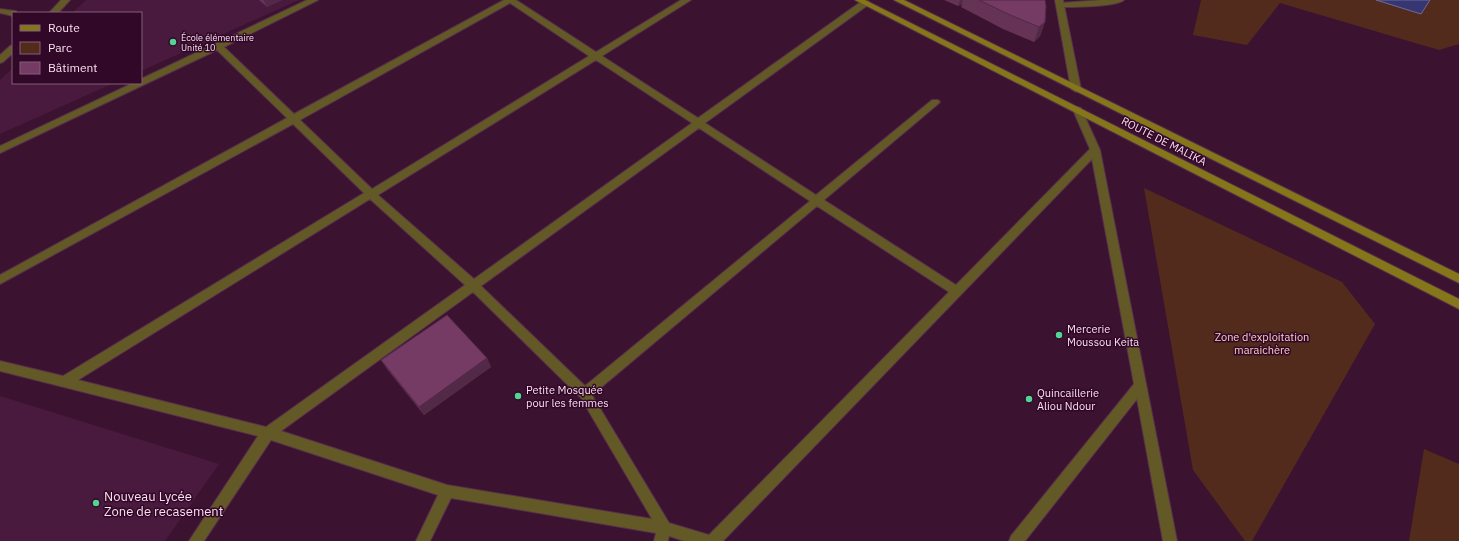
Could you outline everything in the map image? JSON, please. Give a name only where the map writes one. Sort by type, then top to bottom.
[{"type":"main road","name":"ROUTE DE MALIKA","points":[[898,0],[1459,279]]},
{"type":"main road","name":"ROUTE DE MALIKA","points":[[862,2],[1459,304]]},
{"type":"street","points":[[54,12],[66,0]]},
{"type":"street","points":[[142,83],[314,0]]},
{"type":"street","points":[[0,280],[510,0],[957,292]]},
{"type":"street","points":[[65,382],[687,0]]},
{"type":"street","points":[[1076,88],[1059,2],[1098,3],[1120,0]]},
{"type":"street","points":[[196,541],[268,433],[699,123],[862,2]]},
{"type":"street","points":[[0,11],[12,13]]},
{"type":"street","points":[[218,46],[371,194],[473,285],[585,394],[663,534]]},
{"type":"street","points":[[0,60],[12,49]]},
{"type":"street","points":[[0,150],[139,84]]},
{"type":"street","points":[[585,394],[935,102]]},
{"type":"street","points":[[1078,110],[1095,150],[1170,541]]},
{"type":"street","points":[[713,541],[1095,150]]},
{"type":"street","points":[[0,366],[268,433],[447,491],[663,534],[706,541]]},
{"type":"street","points":[[1016,541],[1140,386]]},
{"type":"street","points":[[423,541],[447,491]]},
{"type":"shaded area","name":"École élémentaire Unité 10","points":[[86,0],[299,0],[142,71],[142,12],[73,12]]},
{"type":"shaded area","points":[[1376,0],[1430,0],[1421,14]]},
{"type":"shaded area","points":[[12,69],[12,84],[112,84],[0,134],[0,80]]},
{"type":"shaded area","name":"Nouveau Lycée Zone de recasement","points":[[0,396],[219,464],[165,541],[0,541]]},
{"type":"green space","points":[[1201,0],[1459,0],[1459,44],[1439,50],[1280,3],[1247,45],[1193,35]]},
{"type":"green space","name":"Zone d'exploitation maraichère","points":[[1144,188],[1342,282],[1375,324],[1252,541],[1245,541],[1193,470]]},
{"type":"green space","points":[[1424,449],[1459,464],[1459,541],[1409,541]]},
{"type":"building","points":[[979,0],[1045,0],[1045,22],[1039,27]]},
{"type":"building","points":[[447,315],[487,358],[419,407],[381,360]]},
{"type":"place","name":"École élémentaire Unité 10","points":[[173,42]]},
{"type":"place","name":"Mercerie Moussou Keita","points":[[1059,335]]},
{"type":"place","name":"Petite Mosquée pour les femmes","points":[[518,396]]},
{"type":"place","name":"Quincaillerie Aliou Ndour","points":[[1029,399]]},
{"type":"place","name":"Nouveau Lycée Zone de recasement","points":[[96,503]]}]
